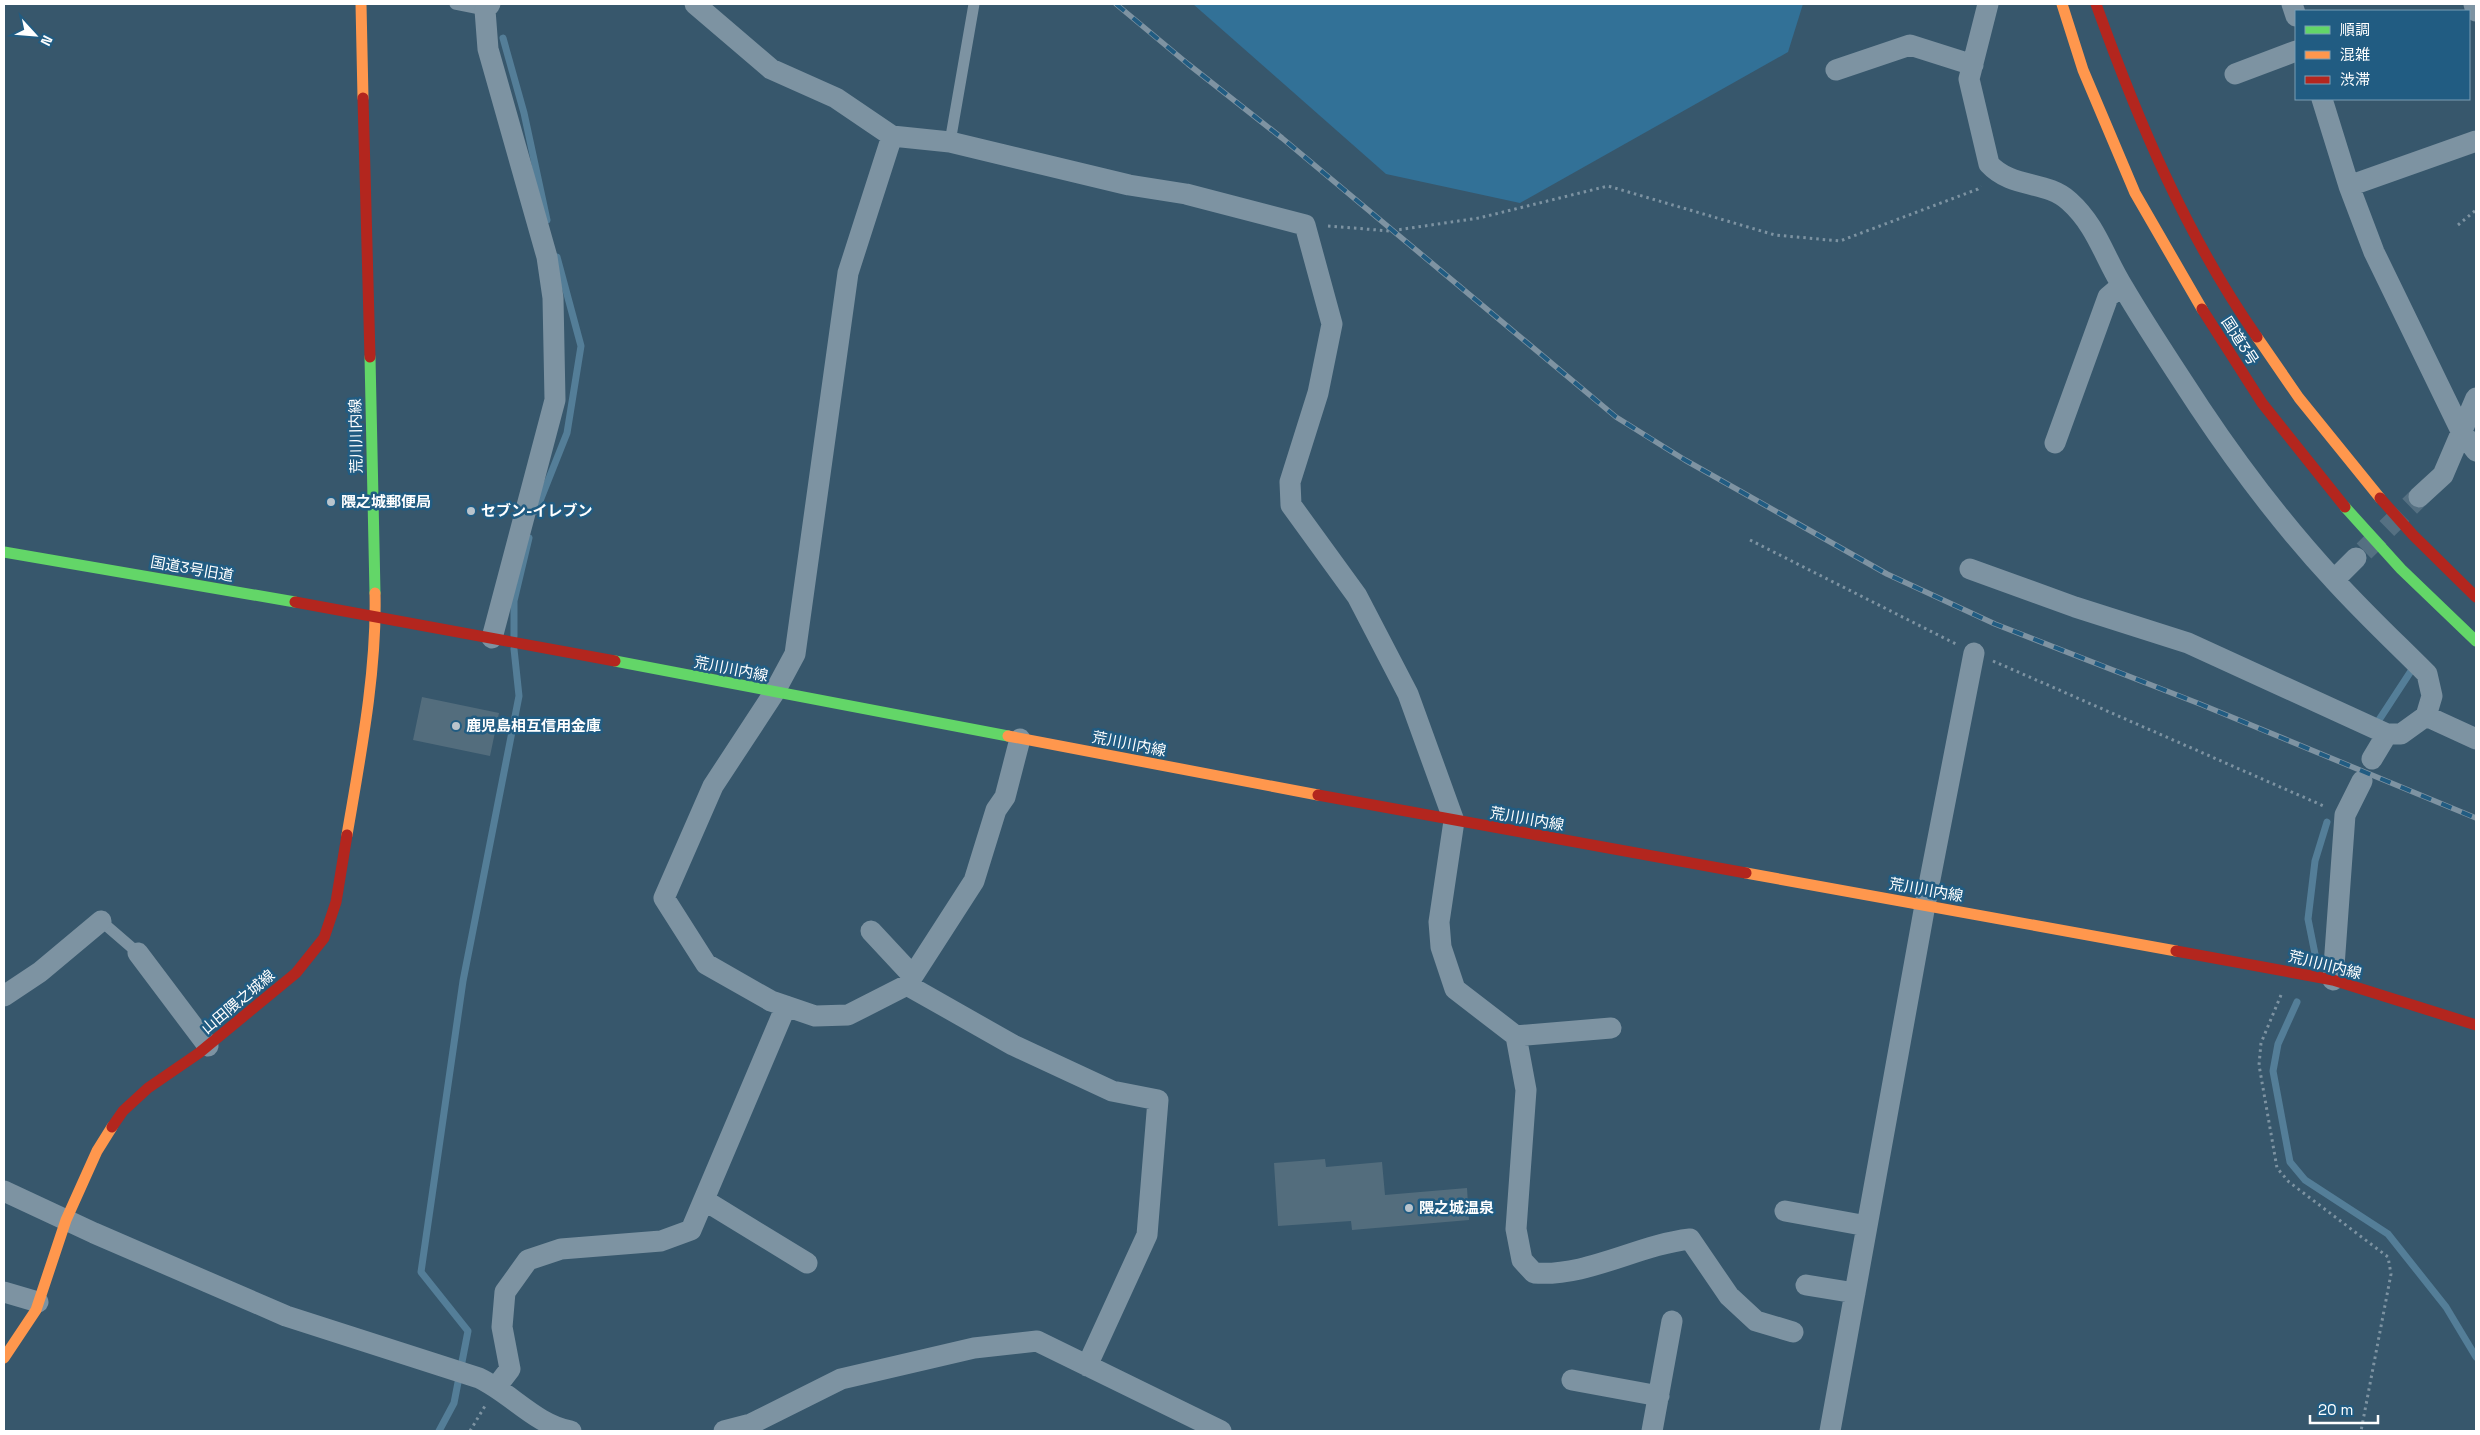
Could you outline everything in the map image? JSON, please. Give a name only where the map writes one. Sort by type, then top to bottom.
[{"type":"main road","name":"荒川川内線","points":[[361,4],[376,616],[1454,821],[1925,904],[2289,971],[2333,980],[2476,1024]]},
{"type":"main road","name":"国道3号","points":[[2062,4],[2083,70],[2135,193],[2201,308],[2262,403],[2332,492],[2400,569],[2476,641]]},
{"type":"main road","name":"国道3号","points":[[2096,4],[2112,53],[2168,181],[2225,290],[2284,379],[2354,466],[2427,551],[2476,597]]},
{"type":"main road","name":"国道3号旧道","points":[[4,552],[376,616]]},
{"type":"main road","name":"山田隈之城線","points":[[4,1358],[36,1310],[66,1220],[97,1151],[123,1111],[148,1088],[208,1046],[296,972],[324,938],[336,902],[349,826],[364,730],[376,616]]},
{"type":"street","points":[[695,4],[771,69],[836,98],[892,136],[950,142],[1129,185],[1186,194],[1305,225],[1332,324],[1318,393],[1290,482],[1291,505],[1357,596],[1403,685],[1428,745],[1454,821],[1439,922],[1441,947],[1455,990],[1516,1036],[1611,1028]]},
{"type":"street","points":[[1970,569],[2075,607],[2188,643],[2387,734],[2401,734],[2426,716],[2432,696],[2427,674],[2334,580],[2257,488],[2201,410],[2122,286],[2096,233],[2068,200],[2040,186],[2011,180],[1996,172],[1989,164],[1969,78],[1988,4]]},
{"type":"street","points":[[2474,4],[2476,11]]},
{"type":"street","points":[[488,7],[488,48],[547,257],[553,298],[555,400],[499,639]]},
{"type":"street","points":[[1836,70],[1910,45],[1972,65]]},
{"type":"street","points":[[2235,74],[2295,51]]},
{"type":"street","points":[[2322,100],[2349,186],[2374,252],[2461,431],[2476,451]]},
{"type":"street","points":[[892,136],[848,274],[794,654],[774,693],[713,786],[664,898],[706,964],[771,1001],[815,1016],[848,1014],[909,980],[974,881],[996,810],[1005,797],[1020,739]]},
{"type":"street","points":[[2349,186],[2476,141]]},
{"type":"street","points":[[2055,443],[2108,297],[2122,286]]},
{"type":"street","points":[[2419,497],[2443,475],[2476,398]]},
{"type":"street","points":[[2334,580],[2356,558]]},
{"type":"street","points":[[1830,1431],[1925,904],[1974,652]]},
{"type":"street","points":[[2426,716],[2476,739]]},
{"type":"street","points":[[2372,760],[2387,734]]},
{"type":"street","points":[[2333,980],[2345,815],[2362,781]]},
{"type":"street","points":[[4,996],[40,972],[101,921]]},
{"type":"street","points":[[871,930],[909,980],[1013,1045],[1112,1091],[1158,1100],[1148,1234],[1087,1366]]},
{"type":"street","points":[[138,953],[208,1046]]},
{"type":"street","points":[[497,1386],[510,1369],[502,1327],[505,1292],[528,1260],[561,1249],[661,1242],[692,1230],[786,1006]]},
{"type":"street","points":[[1516,1036],[1526,1090],[1516,1229],[1522,1260],[1534,1273],[1552,1274],[1585,1268],[1667,1241],[1690,1238],[1729,1296],[1756,1321],[1793,1332]]},
{"type":"street","points":[[4,1191],[286,1316],[475,1377],[497,1386],[553,1428],[570,1431]]},
{"type":"street","points":[[704,1200],[807,1263]]},
{"type":"street","points":[[1785,1211],[1867,1226]]},
{"type":"street","points":[[1806,1285],[1855,1293]]},
{"type":"street","points":[[4,1292],[38,1302]]},
{"type":"street","points":[[1652,1431],[1672,1321]]},
{"type":"street","points":[[724,1431],[752,1424],[841,1379],[974,1348],[1037,1341],[1221,1431]]},
{"type":"street","points":[[1572,1380],[1659,1396]]},
{"type":"lane","points":[[455,4],[488,7]]},
{"type":"lane","points":[[950,142],[974,4]]},
{"type":"lane","points":[[101,921],[138,953]]},
{"type":"path","points":[[1305,225],[1390,231],[1480,218],[1608,186],[1774,235],[1840,241],[1978,189],[1996,172]]},
{"type":"path","points":[[2458,225],[2476,210]]},
{"type":"path","points":[[1750,540],[1974,652],[2345,815]]},
{"type":"path","points":[[2289,971],[2261,1043],[2259,1065],[2277,1168],[2289,1182],[2388,1258],[2391,1274],[2361,1431]]},
{"type":"shaded area","points":[[1193,4],[1803,4],[1788,52],[1520,203],[1386,174]]},
{"type":"building","name":"鹿児島相互信用金庫","points":[[422,697],[499,713],[490,756],[413,740]]},
{"type":"building","points":[[1325,1159],[1326,1167],[1382,1162],[1385,1195],[1467,1188],[1469,1220],[1352,1230],[1351,1221],[1278,1226],[1274,1163]]},
{"type":"waterway","points":[[503,38],[524,113],[547,220]]},
{"type":"waterway","points":[[536,511],[567,433],[581,346],[557,257]]},
{"type":"waterway","points":[[514,636],[514,601],[529,538]]},
{"type":"waterway","points":[[439,1431],[454,1403],[468,1331],[421,1272],[463,981],[519,696],[514,649]]},
{"type":"waterway","points":[[2377,723],[2411,671]]},
{"type":"waterway","points":[[2315,954],[2308,919],[2315,861],[2327,822]]},
{"type":"waterway","points":[[2297,1002],[2278,1044],[2273,1071],[2290,1162],[2305,1180],[2388,1234],[2446,1307],[2476,1357]]},
{"type":"tunnel","points":[[2364,551],[2419,497]]},
{"type":"railway","points":[[1116,4],[1282,138],[1616,417],[1685,460],[1887,574],[1995,624],[2200,704],[2476,818]]},
{"type":"traffic: fast","points":[[370,357],[375,593]]},
{"type":"traffic: fast","points":[[2345,507],[2401,569],[2476,641]]},
{"type":"traffic: fast","points":[[4,552],[295,602]]},
{"type":"traffic: fast","points":[[615,661],[1008,736]]},
{"type":"traffic: slow","points":[[361,4],[363,98]]},
{"type":"traffic: slow","points":[[2062,4],[2083,70],[2135,193],[2202,309]]},
{"type":"traffic: slow","points":[[2257,337],[2299,398],[2380,498]]},
{"type":"traffic: slow","points":[[347,835],[370,684],[375,623],[375,593]]},
{"type":"traffic: slow","points":[[1008,736],[1318,795]]},
{"type":"traffic: slow","points":[[1746,873],[2176,951]]},
{"type":"traffic: slow","points":[[4,1358],[36,1310],[66,1220],[97,1151],[112,1127]]},
{"type":"traffic: jam","points":[[2096,4],[2147,134],[2186,218],[2231,298],[2257,337]]},
{"type":"traffic: jam","points":[[363,98],[370,357]]},
{"type":"traffic: jam","points":[[2202,309],[2262,403],[2345,507]]},
{"type":"traffic: jam","points":[[2380,498],[2413,535],[2476,597]]},
{"type":"traffic: jam","points":[[295,602],[615,661]]},
{"type":"traffic: jam","points":[[1318,795],[1746,873]]},
{"type":"traffic: jam","points":[[112,1127],[123,1111],[148,1088],[199,1053],[296,973],[324,938],[336,902],[347,835]]},
{"type":"traffic: jam","points":[[2176,951],[2333,980],[2476,1025]]},
{"type":"place","name":"隈之城郵便局","points":[[331,502]]},
{"type":"place","name":"セブン-イレブン","points":[[471,511]]},
{"type":"place","name":"鹿児島相互信用金庫","points":[[456,726]]},
{"type":"place","name":"隈之城温泉","points":[[1409,1208]]}]
